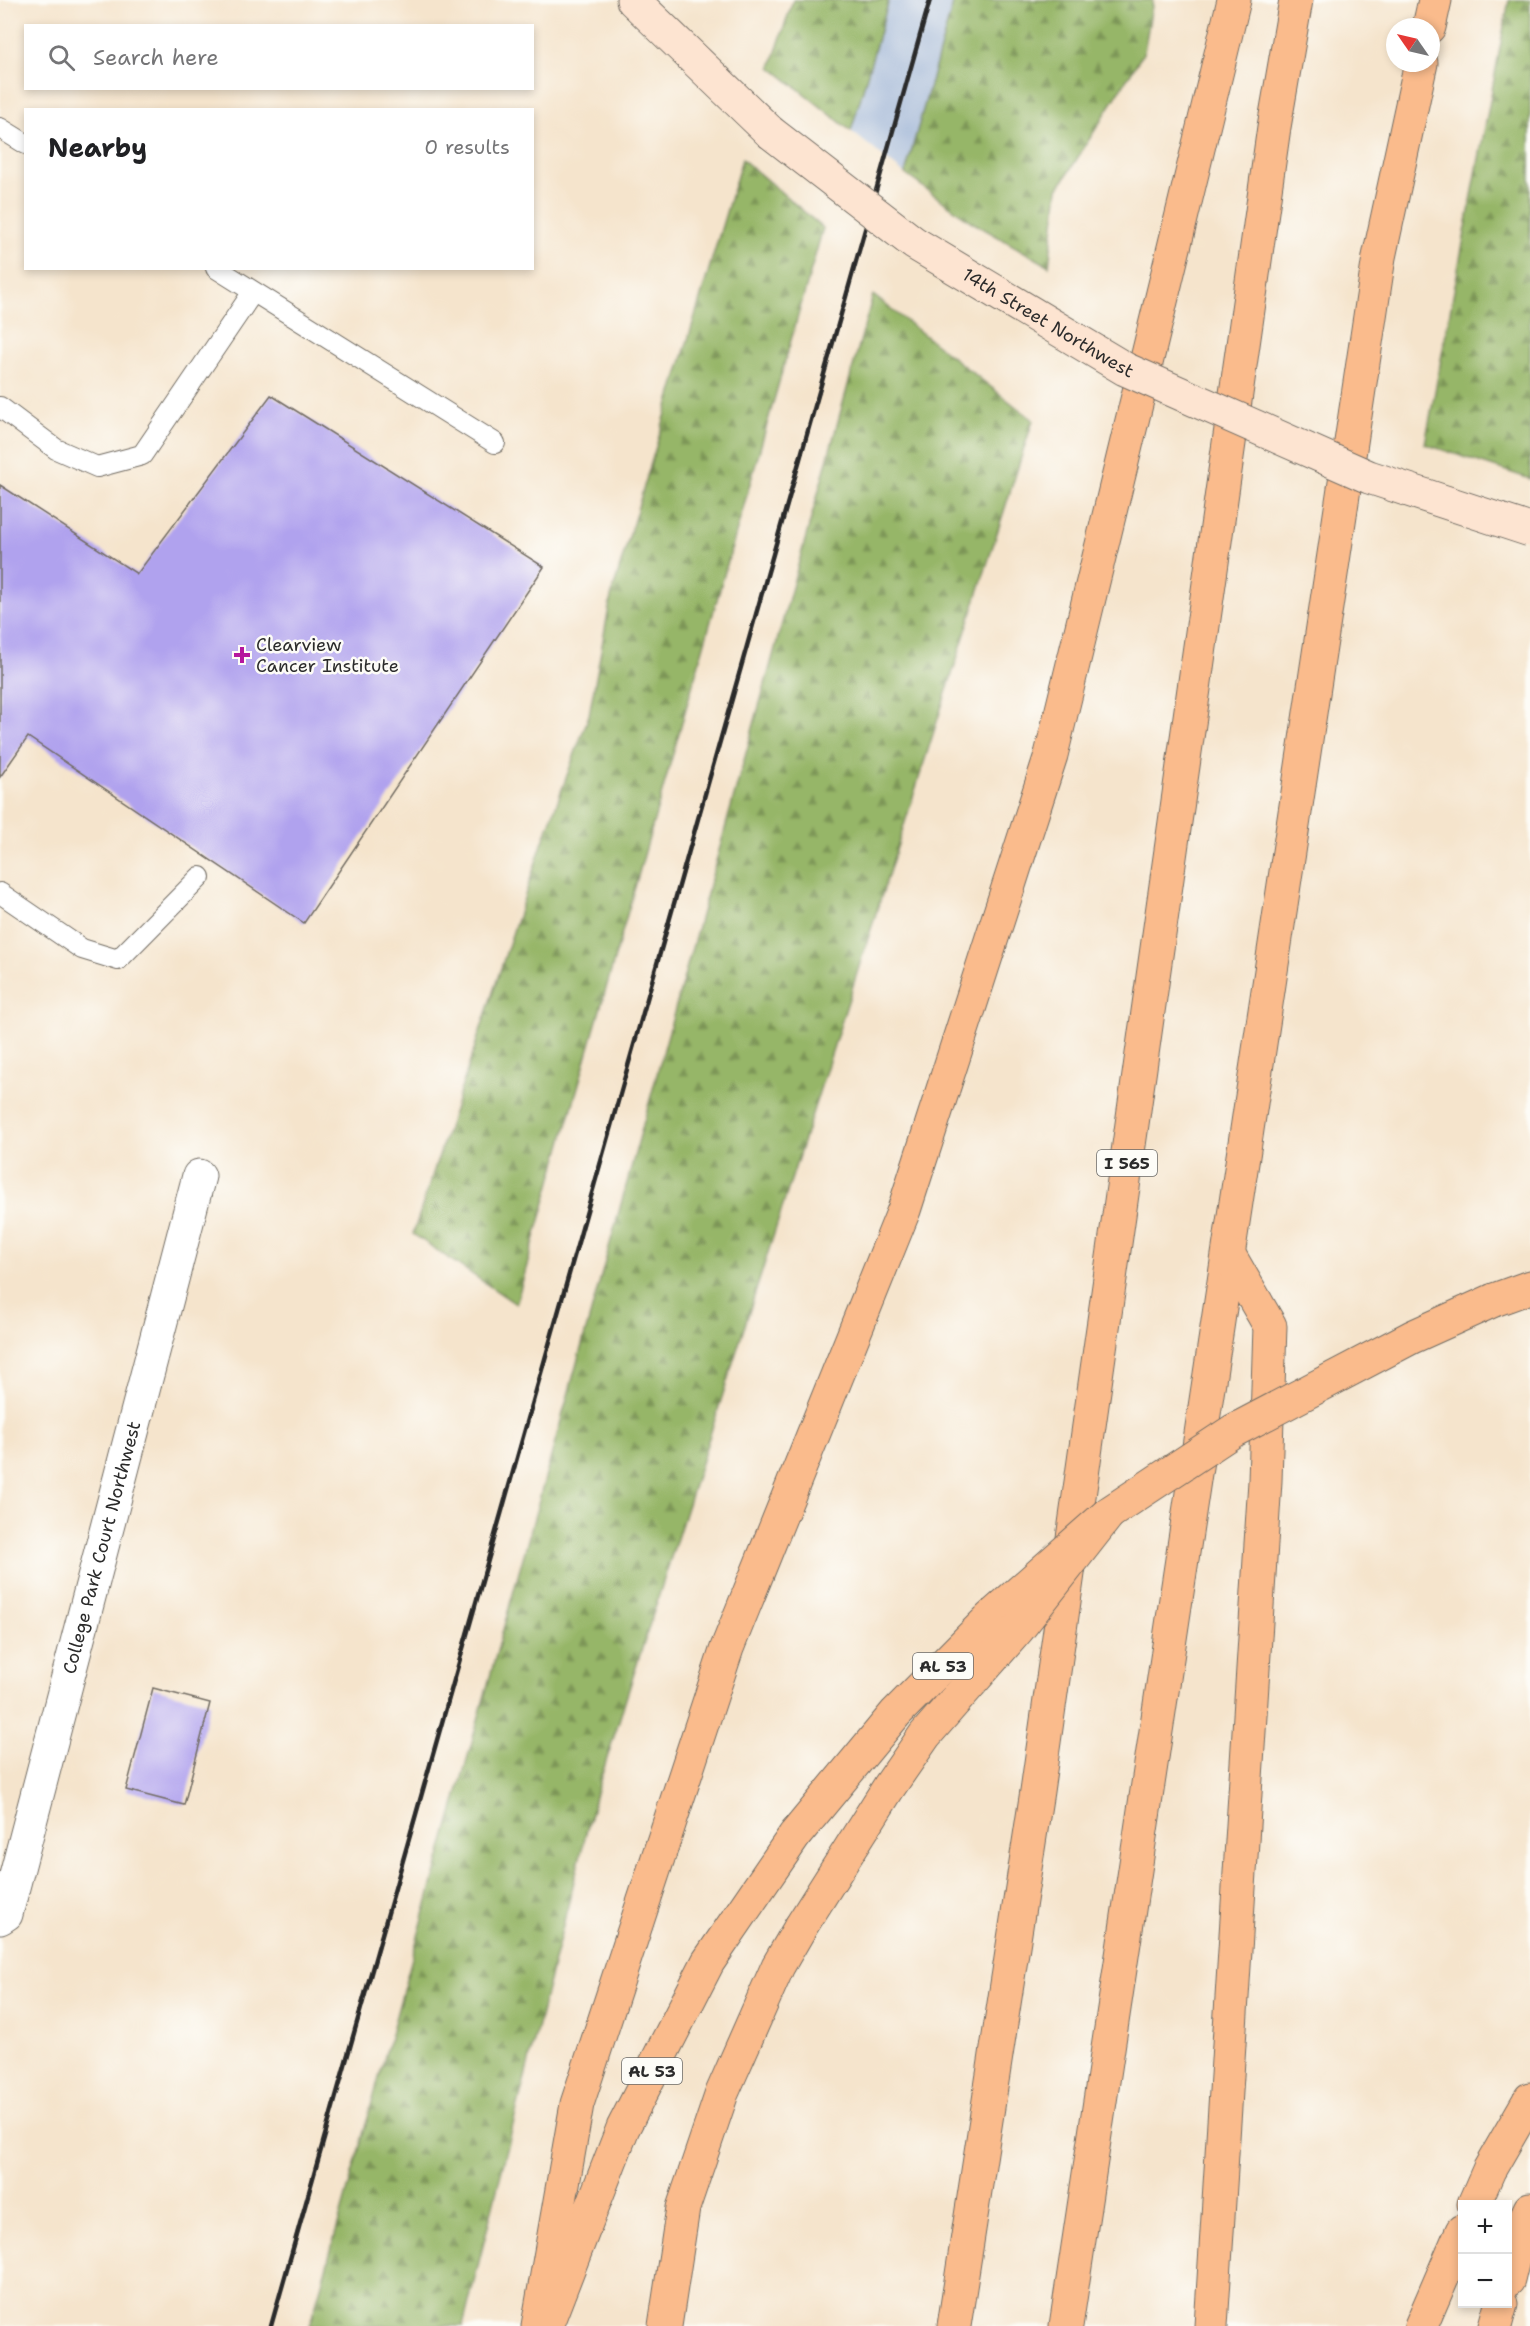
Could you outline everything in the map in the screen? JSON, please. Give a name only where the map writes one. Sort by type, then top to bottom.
[{"type":"main road","points":[[538,2326],[576,2104],[727,1648],[904,1210],[1051,755],[1234,0]]},
{"type":"main road","name":"I 565","points":[[954,2326],[1037,1791],[1271,151],[1296,0]]},
{"type":"main road","points":[[1431,18],[1435,0]]},
{"type":"main road","points":[[1066,2326],[1379,257],[1419,72]]},
{"type":"main road","points":[[1211,2326],[1264,1480],[1270,1326],[1229,1255]]},
{"type":"main road","name":"AL 53","points":[[546,2326],[623,2128],[708,1962],[795,1835],[896,1713],[990,1618],[1108,1513],[1233,1431],[1412,1337],[1494,1300],[1530,1287]]},
{"type":"main road","points":[[665,2326],[686,2197],[722,2093],[778,1966],[889,1787],[926,1735],[1018,1629],[1108,1513]]},
{"type":"main road","points":[[1476,2200],[1489,2170],[1530,2099]]},
{"type":"main road","points":[[1512,2264],[1520,2231],[1530,2209]]},
{"type":"main road","points":[[1421,2326],[1458,2240]]},
{"type":"main road","points":[[1495,2326],[1500,2308]]},
{"type":"street","name":"14th Street Northwest","points":[[633,0],[770,132],[914,243],[1125,369],[1369,477],[1530,530]]},
{"type":"street","name":"College Park Court Northwest","points":[[0,1918],[6,1914],[199,1176]]},
{"type":"lane","points":[[0,128],[24,143]]},
{"type":"lane","points":[[219,270],[495,443]]},
{"type":"lane","points":[[0,407],[56,449],[97,467],[142,455],[253,292]]},
{"type":"lane","points":[[0,893],[82,949],[118,960],[200,877]]},
{"type":"shaded area","points":[[889,0],[954,0],[905,174],[851,131]]},
{"type":"green space","points":[[793,0],[889,0],[851,131],[771,67]]},
{"type":"green space","points":[[954,0],[1153,0],[1144,52],[1058,189],[1049,266],[972,222],[905,174]]},
{"type":"green space","points":[[1509,0],[1530,0],[1530,479],[1425,444]]},
{"type":"green space","points":[[742,159],[823,228],[516,1304],[413,1234],[541,847],[589,715],[611,597]]},
{"type":"green space","points":[[873,295],[1033,420],[596,1793],[463,2326],[310,2326]]},
{"type":"building","name":"Clearview Cancer Institute","points":[[271,395],[544,567],[304,923],[28,737],[0,777],[0,485],[137,574]]},
{"type":"building","points":[[153,1688],[210,1703],[184,1805],[126,1790]]},
{"type":"railway","points":[[271,2326],[930,0]]},
{"type":"place","name":"Clearview Cancer Institute","points":[[242,655]]}]
